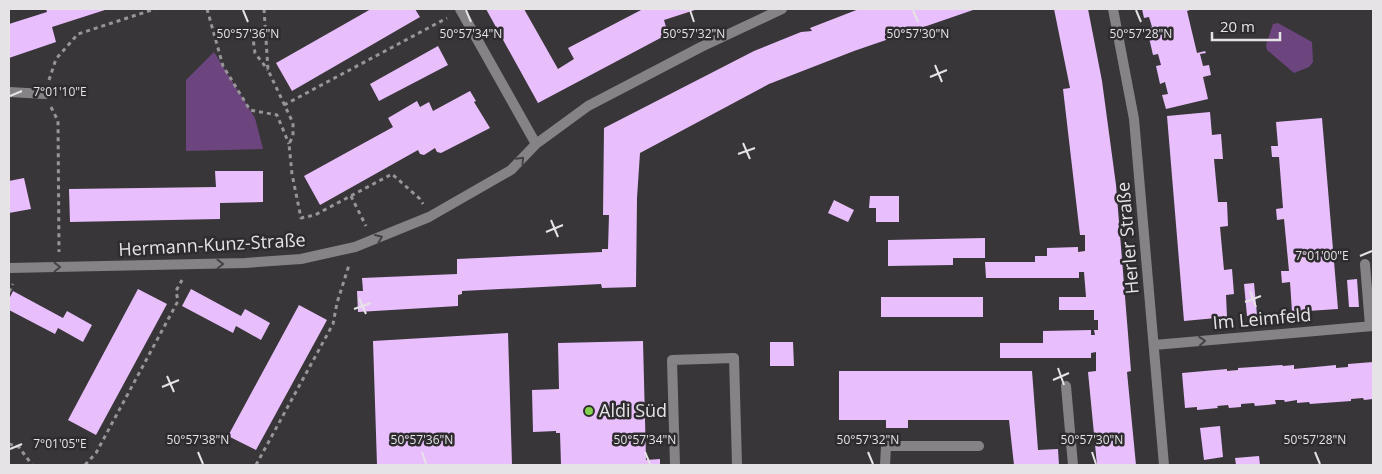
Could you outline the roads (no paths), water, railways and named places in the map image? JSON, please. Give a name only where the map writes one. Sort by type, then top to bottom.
[{"type":"street","name":"Hermann-Kunz-Straße","points":[[9,268],[245,263],[301,259],[355,247],[429,217],[511,170],[536,144],[588,106],[701,46],[782,9]]},
{"type":"street","name":"Herler Straße","points":[[1113,9],[1134,120],[1164,465]]},
{"type":"street","points":[[460,10],[536,144]]},
{"type":"street","points":[[9,92],[45,94]]},
{"type":"street","points":[[1365,264],[1372,326]]},
{"type":"street","name":"Im Leimfeld","points":[[1154,345],[1372,326]]},
{"type":"street","points":[[676,465],[672,360],[734,358],[737,465]]},
{"type":"street","points":[[1066,386],[1073,465]]},
{"type":"street","points":[[885,465],[886,446],[979,446]]},
{"type":"place","name":"Aldi Süd","points":[[589,411]]}]
